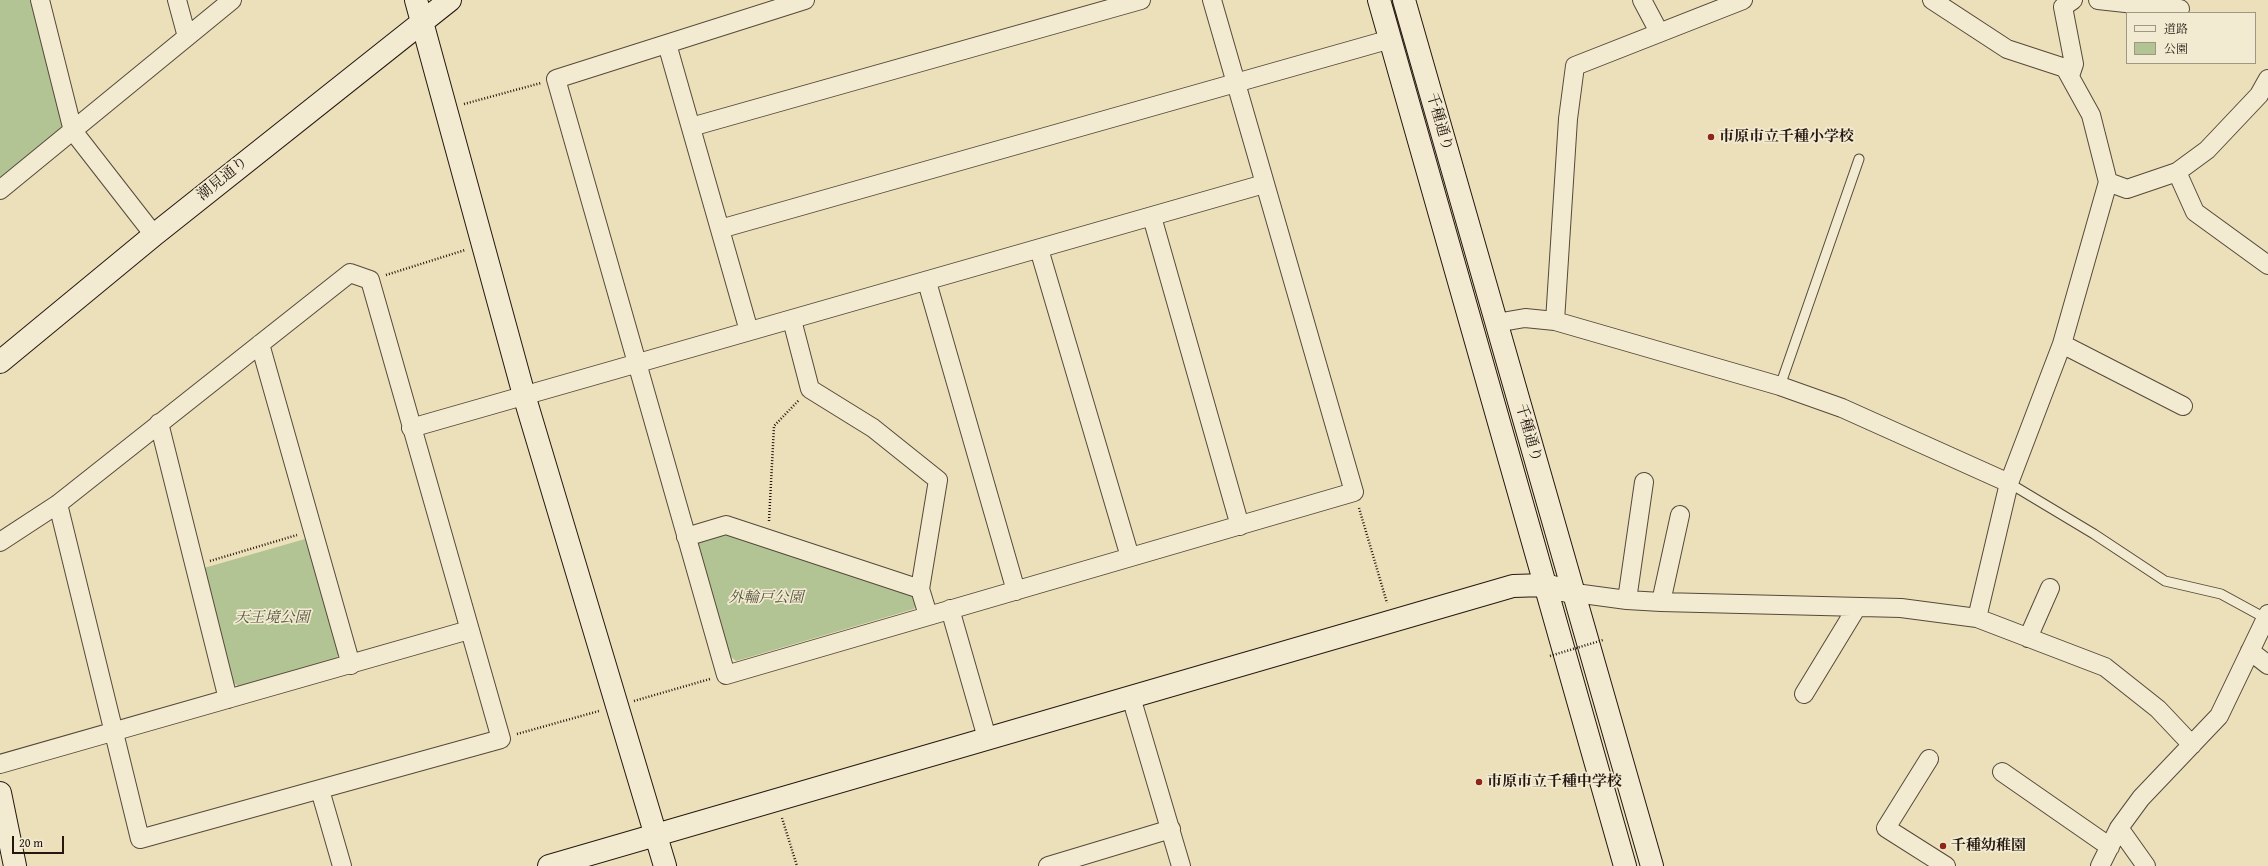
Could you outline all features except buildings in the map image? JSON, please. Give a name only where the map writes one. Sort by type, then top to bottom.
[{"type":"street","points":[[40,0],[73,131],[154,234]]},
{"type":"street","points":[[177,0],[187,37]]},
{"type":"street","points":[[0,190],[232,0]]},
{"type":"street","name":"潮見通り","points":[[0,362],[419,10],[450,0]]},
{"type":"street","points":[[805,0],[556,79],[726,675],[1354,492],[1212,0]]},
{"type":"street","points":[[691,127],[1141,0]]},
{"type":"street","name":"千種通り","points":[[1380,0],[1625,866]]},
{"type":"street","name":"千種通り","points":[[1404,0],[1652,866]]},
{"type":"street","points":[[1642,0],[1659,32]]},
{"type":"street","points":[[1555,321],[1568,119],[1576,66],[1659,32],[1706,6],[1743,0]]},
{"type":"street","points":[[1932,0],[2007,49],[2066,68],[2091,115],[2108,182],[2062,344],[2009,483],[1977,618]]},
{"type":"street","points":[[2070,76],[2074,64],[2063,7],[2073,0]]},
{"type":"street","points":[[2098,0],[2180,9]]},
{"type":"street","points":[[419,10],[524,395],[665,866]]},
{"type":"street","points":[[720,229],[1391,39]]},
{"type":"street","points":[[667,44],[748,332]]},
{"type":"street","points":[[2108,182],[2127,189],[2177,172],[2207,150],[2259,95],[2268,79]]},
{"type":"street","points":[[2177,172],[2195,212],[2268,264]]},
{"type":"street","points":[[411,428],[636,362],[927,282],[1264,184]]},
{"type":"street","points":[[1152,217],[1240,526]]},
{"type":"street","points":[[1040,249],[1130,558]]},
{"type":"street","points":[[0,542],[58,504],[350,273],[370,280],[501,739],[140,839],[58,504]]},
{"type":"street","points":[[927,282],[1016,591]]},
{"type":"street","points":[[1496,323],[1524,318],[1555,321],[1780,386],[1842,408],[2009,483]]},
{"type":"street","points":[[792,320],[810,389],[873,428],[938,480],[920,589],[928,616]]},
{"type":"street","points":[[260,344],[351,665]]},
{"type":"street","points":[[2062,344],[2183,406]]},
{"type":"street","points":[[159,423],[196,565],[228,699]]},
{"type":"street","points":[[1627,600],[1644,482]]},
{"type":"street","points":[[1661,602],[1680,515]]},
{"type":"street","points":[[686,536],[726,525],[768,537],[920,589]]},
{"type":"street","points":[[548,866],[1513,586],[1545,585],[1575,593],[1627,600],[1901,608],[1977,618],[2105,667],[2158,709],[2192,745]]},
{"type":"street","points":[[2028,638],[2050,588]]},
{"type":"street","points":[[1804,694],[1857,607]]},
{"type":"street","points":[[950,609],[987,738]]},
{"type":"street","points":[[2100,866],[2119,828],[2141,798],[2219,716],[2267,616]]},
{"type":"street","points":[[0,764],[351,665],[469,630]]},
{"type":"street","points":[[2250,651],[2268,666]]},
{"type":"street","points":[[1131,697],[1181,866]]},
{"type":"street","points":[[1929,759],[1886,828],[1946,866]]},
{"type":"street","points":[[2002,772],[2110,848]]},
{"type":"street","points":[[320,790],[342,866]]},
{"type":"street","points":[[0,793],[15,866]]},
{"type":"street","points":[[2119,828],[2146,866]]},
{"type":"street","points":[[1052,865],[1170,830]]},
{"type":"lane","points":[[1780,386],[1859,159]]},
{"type":"lane","points":[[2009,483],[2094,534],[2165,581],[2221,594],[2267,616]]},
{"type":"path","points":[[446,110],[556,79]]},
{"type":"path","points":[[370,280],[482,245]]},
{"type":"path","points":[[768,537],[774,426],[810,389]]},
{"type":"path","points":[[1354,492],[1392,621]]},
{"type":"path","points":[[196,565],[313,531]]},
{"type":"path","points":[[1550,656],[1603,640]]},
{"type":"path","points":[[777,800],[797,866]]},
{"type":"green space","points":[[0,0],[40,0],[73,131],[0,190]]},
{"type":"green space","name":"外輪戸公園","points":[[728,530],[911,592],[917,602],[914,609],[736,661],[729,655],[696,545],[702,537]]},
{"type":"green space","name":"天王境公園","points":[[305,539],[339,651],[337,658],[238,686],[232,682],[204,568]]},
{"type":"place","name":"市原市立千種小学校","points":[[1711,137]]},
{"type":"place","name":"市原市立千種中学校","points":[[1479,782]]},
{"type":"place","name":"千種幼稚園","points":[[1943,846]]}]
